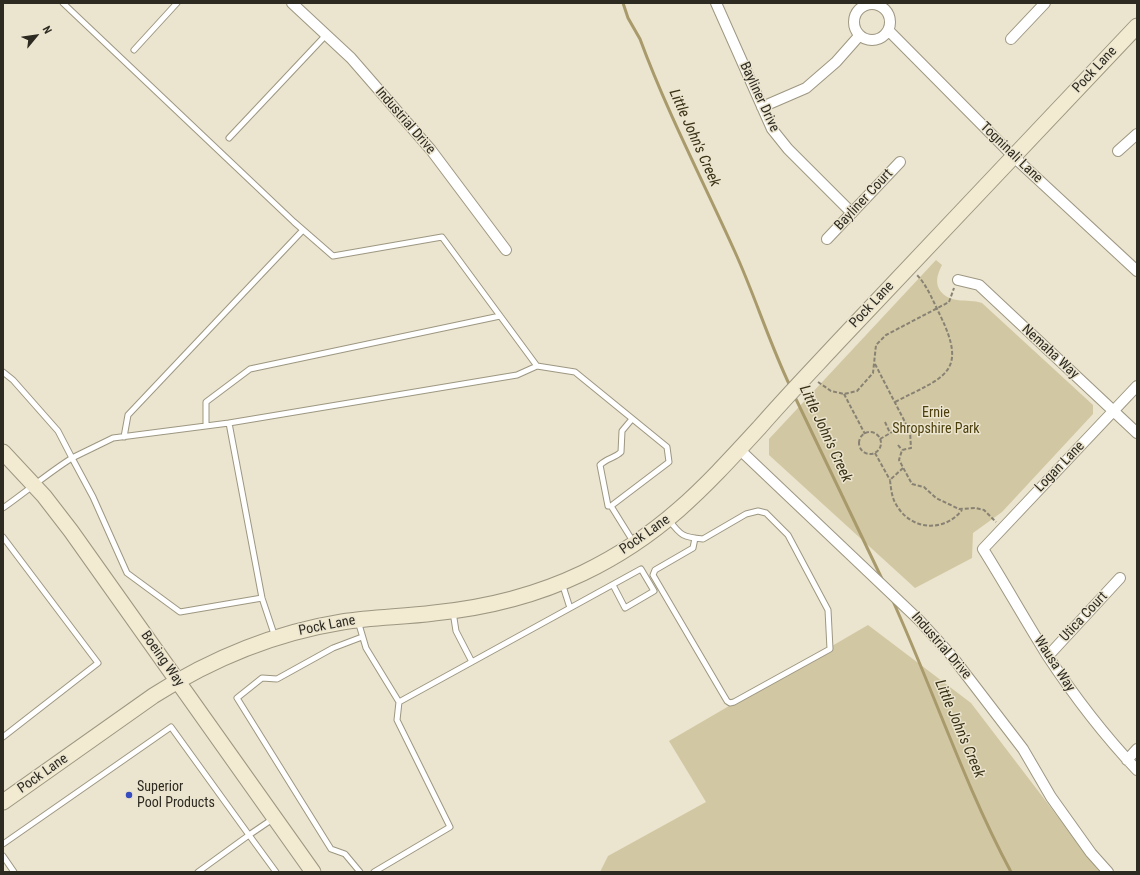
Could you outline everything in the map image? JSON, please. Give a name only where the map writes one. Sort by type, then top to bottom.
[{"type":"street","name":"Industrial Drive","points":[[292,3],[351,58],[431,150],[506,250]]},
{"type":"street","name":"Bayliner Drive","points":[[716,3],[772,129],[779,139],[852,213]]},
{"type":"street","points":[[871,3],[883,4],[891,22],[889,31],[883,37],[871,41],[860,36],[856,32],[853,21],[855,13],[861,6],[871,3]]},
{"type":"street","points":[[1012,39],[1045,3]]},
{"type":"street","name":"Pock Lane","points":[[3,802],[177,681],[214,661],[276,637],[308,628],[358,620],[453,611],[496,603],[562,582],[612,558],[635,544],[668,520],[705,486],[908,267],[1137,26]]},
{"type":"street","name":"Togninali Lane","points":[[889,31],[1014,156],[1137,270]]},
{"type":"street","points":[[762,107],[806,88],[836,62],[860,36]]},
{"type":"street","points":[[1118,151],[1137,134]]},
{"type":"street","name":"Bayliner Court","points":[[827,239],[900,162]]},
{"type":"street","name":"Nemaha Way","points":[[958,280],[979,285],[1137,433]]},
{"type":"street","name":"Logan Lane","points":[[983,548],[1137,386]]},
{"type":"street","name":"Industrial Drive","points":[[739,449],[920,621],[951,656],[989,703],[1023,749],[1052,796],[1091,853],[1108,872]]},
{"type":"street","name":"Boeing Way","points":[[3,452],[35,486],[71,531],[313,872]]},
{"type":"street","name":"Wausa Way","points":[[983,548],[1048,656],[1072,692],[1127,760],[1137,770]]},
{"type":"street","name":"Utica Court","points":[[1048,656],[1120,578]]},
{"type":"street","points":[[1127,760],[1137,749]]},
{"type":"lane","points":[[63,3],[303,230],[333,256],[442,237],[537,366]]},
{"type":"lane","points":[[134,50],[177,3]]},
{"type":"lane","points":[[228,138],[326,35]]},
{"type":"lane","points":[[124,437],[128,415],[303,230]]},
{"type":"lane","points":[[206,426],[206,402],[250,369],[500,316]]},
{"type":"lane","points":[[3,508],[35,486],[51,471],[72,458],[113,438],[229,423],[517,375],[537,366],[575,372],[667,447],[669,462],[611,506]]},
{"type":"lane","points":[[3,372],[13,380],[58,431],[93,497],[127,573],[148,590],[180,612],[262,598]]},
{"type":"lane","points":[[632,418],[622,431],[622,452],[617,456],[606,460],[600,465],[606,504],[611,506],[635,544]]},
{"type":"lane","points":[[229,423],[262,598],[276,637]]},
{"type":"lane","points":[[668,520],[680,534],[685,537],[695,538],[703,539],[746,514],[758,511],[766,513],[788,535],[828,610],[830,649],[730,703],[652,575],[655,570],[693,548],[695,538]]},
{"type":"lane","points":[[3,536],[98,664],[3,737]]},
{"type":"lane","points":[[399,702],[641,569],[654,591],[625,608],[613,585]]},
{"type":"lane","points":[[562,582],[570,608]]},
{"type":"lane","points":[[453,611],[456,631],[472,662]]},
{"type":"lane","points":[[358,620],[366,648],[399,702],[398,720],[450,827],[374,872]]},
{"type":"lane","points":[[360,872],[345,854],[331,848],[237,698],[262,678],[277,679],[333,648],[362,637]]},
{"type":"lane","points":[[3,844],[171,727],[276,872]]},
{"type":"lane","points":[[198,872],[274,818]]},
{"type":"lane","points":[[3,856],[14,872]]},
{"type":"path","points":[[895,402],[943,377],[950,366],[954,354],[951,339],[937,309],[919,277],[908,267]]},
{"type":"path","points":[[902,450],[912,448],[910,432],[875,364],[874,355],[876,345],[886,335],[949,302],[958,280]]},
{"type":"path","points":[[806,376],[831,391],[844,394],[858,391],[868,380],[875,364]]},
{"type":"path","points":[[844,394],[865,434]]},
{"type":"path","points":[[885,422],[890,433]]},
{"type":"path","points":[[880,439],[906,424]]},
{"type":"path","points":[[865,434],[876,434],[880,439],[879,449],[875,453],[865,453],[861,448],[861,438],[865,434]]},
{"type":"path","points":[[898,445],[902,450]]},
{"type":"path","points":[[902,450],[899,460],[912,484],[924,487],[936,498],[962,510],[976,508],[984,510],[1002,528]]},
{"type":"path","points":[[875,453],[890,480],[896,506],[914,523],[934,526],[949,522],[962,510]]},
{"type":"path","points":[[890,480],[903,468]]},
{"type":"green space","name":"Ernie Shropshire Park","points":[[936,260],[942,265],[938,274],[937,283],[943,294],[953,299],[982,303],[1093,405],[1093,414],[1002,512],[973,533],[972,558],[915,588],[769,455],[769,439]]},
{"type":"green space","points":[[868,625],[971,703],[1100,872],[600,872],[608,856],[706,802],[669,741]]},
{"type":"waterway","name":"Little John's Creek","points":[[623,3],[628,18],[640,39],[673,120],[723,225],[790,386]]},
{"type":"waterway","name":"Little John's Creek","points":[[794,395],[883,581]]},
{"type":"waterway","name":"Little John's Creek","points":[[892,599],[978,805],[1011,872]]},
{"type":"place","name":"Superior Pool Products","points":[[129,795]]}]
